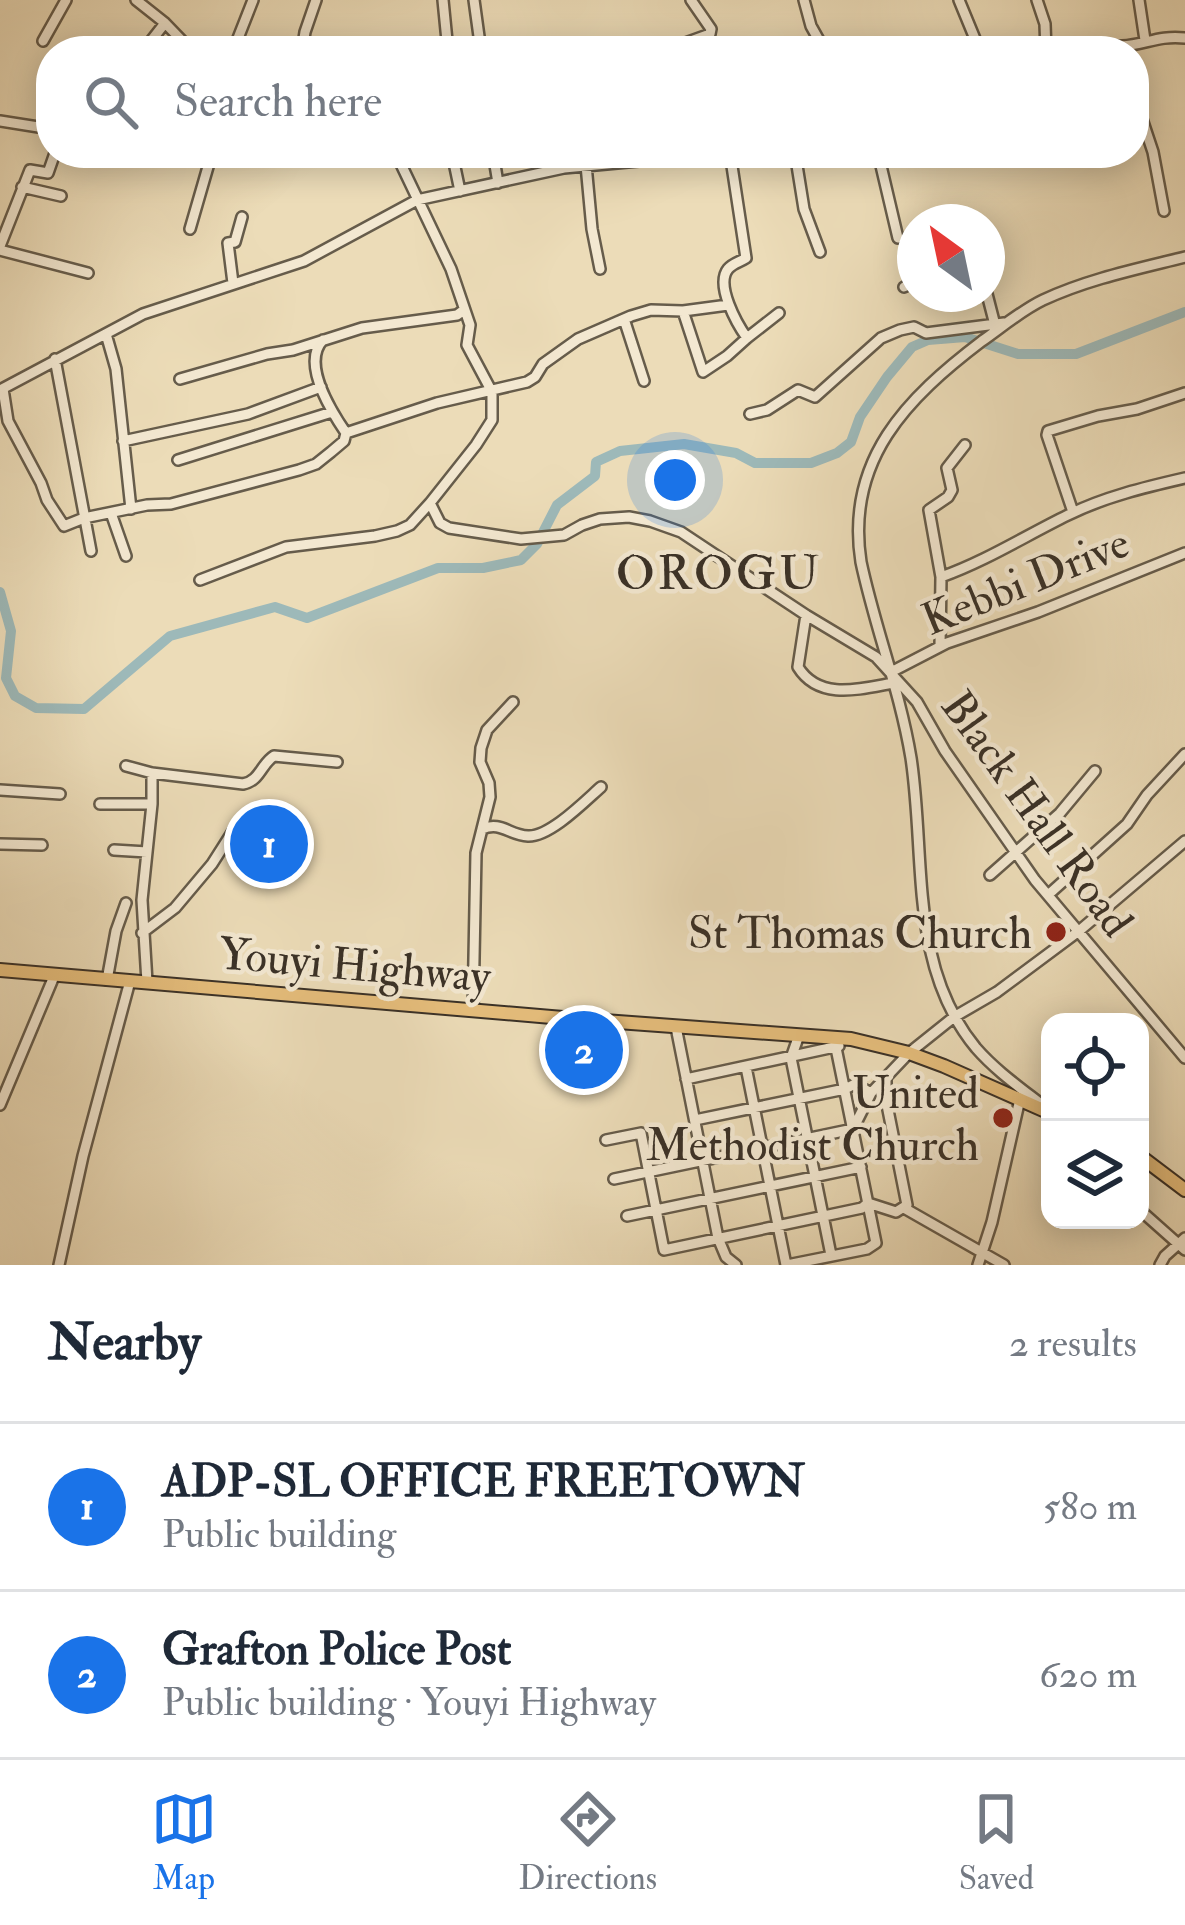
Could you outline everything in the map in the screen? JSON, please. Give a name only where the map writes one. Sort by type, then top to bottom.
[{"type":"main road","name":"Youyi Highway","points":[[0,970],[851,1039],[909,1053],[1041,1108]]},
{"type":"main road","points":[[1149,1163],[1185,1190]]},
{"type":"street","points":[[46,36],[66,0]]},
{"type":"street","points":[[136,0],[178,36]]},
{"type":"street","points":[[239,36],[253,0]]},
{"type":"street","points":[[304,36],[316,0]]},
{"type":"street","points":[[443,0],[447,36]]},
{"type":"street","points":[[474,0],[479,36]]},
{"type":"street","points":[[691,0],[711,29],[704,36]]},
{"type":"street","points":[[804,0],[817,36]]},
{"type":"street","points":[[959,0],[974,36]]},
{"type":"street","points":[[1037,0],[1045,36]]},
{"type":"street","points":[[1138,0],[1144,36]]},
{"type":"street","points":[[155,36],[165,23]]},
{"type":"street","points":[[1149,39],[1185,38]]},
{"type":"street","points":[[0,121],[36,127]]},
{"type":"street","points":[[1149,138],[1164,212]]},
{"type":"street","points":[[50,168],[48,173],[31,170],[0,248],[88,273]]},
{"type":"street","points":[[190,229],[208,168]]},
{"type":"street","points":[[200,580],[286,547],[374,536],[410,526],[492,420],[492,392],[467,345],[470,326],[451,269],[403,168]]},
{"type":"street","points":[[455,168],[460,191]]},
{"type":"street","points":[[496,168],[498,183]]},
{"type":"street","points":[[323,340],[313,356],[321,387],[346,433],[344,441],[316,464],[171,504],[62,526],[8,421],[1,390],[143,314],[304,261],[417,200],[570,168]]},
{"type":"street","points":[[586,168],[600,269]]},
{"type":"street","points":[[732,168],[746,258],[726,272],[728,305],[747,338]]},
{"type":"street","points":[[798,168],[820,252]]},
{"type":"street","points":[[882,168],[897,234]]},
{"type":"street","points":[[22,187],[61,196]]},
{"type":"street","points":[[233,283],[227,243],[235,242],[242,217]]},
{"type":"street","points":[[750,414],[767,410],[798,390],[815,398],[881,338],[899,330],[914,327],[926,333],[996,327],[1063,291],[1185,257]]},
{"type":"street","points":[[346,433],[437,403],[527,382],[578,339],[624,319],[651,310],[728,305]]},
{"type":"street","points":[[180,379],[362,328],[457,315],[464,310]]},
{"type":"street","points":[[683,311],[703,372],[779,313]]},
{"type":"street","points":[[991,312],[996,327]]},
{"type":"street","points":[[624,319],[644,381]]},
{"type":"street","points":[[996,327],[916,397],[892,425],[868,470],[857,538],[910,757],[926,939],[941,988],[954,1017],[984,1056],[1041,1104]]},
{"type":"street","points":[[106,334],[116,369],[130,509]]},
{"type":"street","points":[[55,359],[91,551]]},
{"type":"street","points":[[123,441],[248,414],[321,387]]},
{"type":"street","points":[[1073,512],[1048,431],[1185,393]]},
{"type":"street","points":[[178,460],[332,412]]},
{"type":"street","points":[[940,646],[941,577],[928,510],[952,490],[947,468],[965,445]]},
{"type":"street","points":[[941,577],[975,565],[1073,512],[1185,478]]},
{"type":"street","points":[[430,503],[440,523],[449,528],[521,539],[554,538],[600,519],[629,517],[681,532],[876,658],[892,678]]},
{"type":"street","points":[[109,513],[126,556]]},
{"type":"street","name":"Kebbi Drive","points":[[892,678],[940,646],[1185,553]]},
{"type":"street","points":[[806,615],[798,667],[805,679],[843,692],[892,678]]},
{"type":"street","name":"Black Hall Road","points":[[892,678],[917,702],[1015,854],[1181,1046],[1185,1058]]},
{"type":"street","points":[[473,1010],[476,853],[490,788],[482,772],[481,748],[488,730],[513,702]]},
{"type":"street","points":[[1048,895],[1127,824],[1185,754]]},
{"type":"street","points":[[126,766],[243,784],[250,783],[274,757],[338,762]]},
{"type":"street","points":[[990,875],[1060,813],[1095,771]]},
{"type":"street","points":[[148,982],[142,900],[152,773]]},
{"type":"street","points":[[482,829],[498,824],[533,837],[601,788]]},
{"type":"street","points":[[0,790],[60,794]]},
{"type":"street","points":[[100,804],[152,804]]},
{"type":"street","points":[[142,933],[176,908],[235,828]]},
{"type":"street","points":[[853,1129],[871,1093],[909,1053],[1079,931],[1185,841]]},
{"type":"street","points":[[0,844],[42,845]]},
{"type":"street","points":[[114,850],[147,852]]},
{"type":"street","points":[[1170,854],[1185,863]]},
{"type":"street","points":[[106,980],[126,903]]},
{"type":"street","points":[[0,1105],[55,974]]},
{"type":"street","points":[[62,1264],[83,1156],[130,980]]},
{"type":"street","points":[[676,1027],[718,1238],[726,1257],[736,1265]]},
{"type":"street","points":[[799,1035],[791,1058],[831,1256]]},
{"type":"street","points":[[686,1079],[836,1048],[851,1039]]},
{"type":"street","points":[[746,1067],[786,1265],[867,1249],[876,1243],[836,1048]]},
{"type":"street","points":[[868,1203],[896,1211],[907,1205],[886,1078]]},
{"type":"street","points":[[694,1120],[855,1084],[871,1093]]},
{"type":"street","points":[[981,1260],[1020,1099]]},
{"type":"street","points":[[614,1179],[853,1129]]},
{"type":"street","points":[[606,1140],[640,1133],[664,1250],[868,1203]]},
{"type":"street","points":[[627,1216],[861,1168]]},
{"type":"street","points":[[904,1208],[981,1260],[1004,1265]]},
{"type":"street","points":[[1149,1217],[1183,1243],[1160,1265]]},
{"type":"waterway","points":[[0,592],[11,631],[6,678],[15,696],[36,708],[84,709],[170,636],[275,607],[307,618],[438,568],[483,568],[521,560],[537,544],[557,505],[595,476],[596,462],[620,451],[684,444],[736,453],[755,463],[811,463],[851,442],[860,417],[887,377],[912,347],[928,340],[965,337],[1018,354],[1076,354],[1185,312]]},
{"type":"place","name":"ADP-SL OFFICE FREETOWN","points":[[269,844]]},
{"type":"place","name":"St Thomas Church","points":[[1056,932]]},
{"type":"place","name":"Grafton Police Post","points":[[584,1050]]},
{"type":"place","name":"United Methodist Church","points":[[1003,1118]]},
{"type":"district","name":"OROGU","points":[[719,572]]}]
